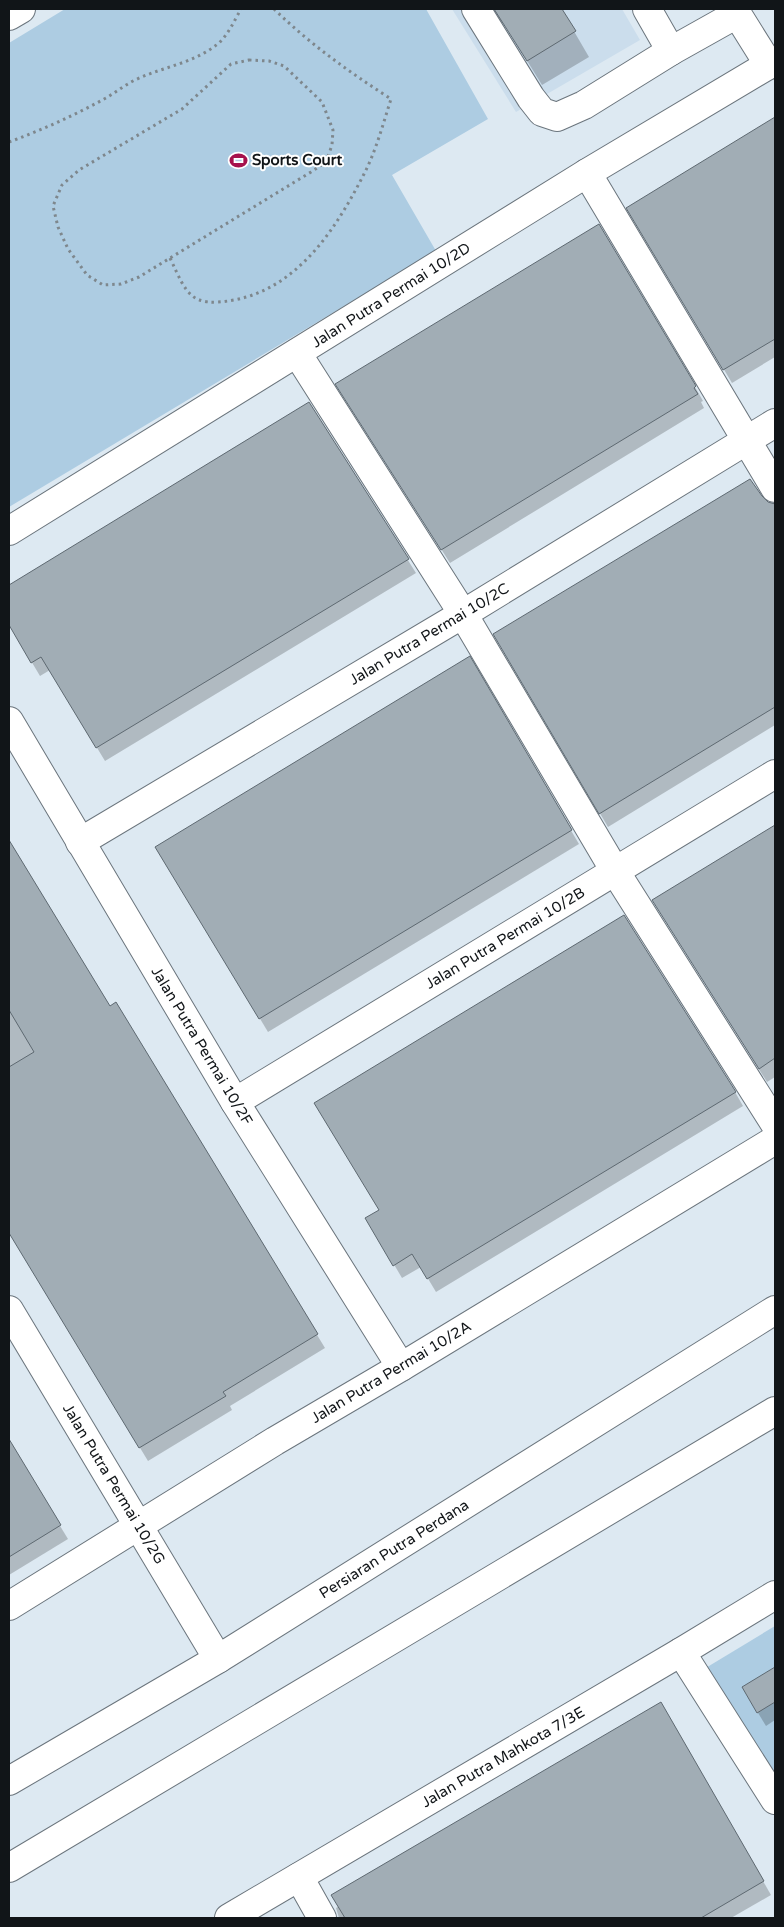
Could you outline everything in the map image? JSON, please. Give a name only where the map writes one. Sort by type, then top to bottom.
[{"type":"street","points":[[9,16],[21,9]]},
{"type":"street","points":[[476,9],[531,98],[542,112],[557,117],[584,105],[735,11],[772,63]]},
{"type":"street","points":[[647,9],[671,51]]},
{"type":"street","name":"Jalan Putra Permai 10/2D","points":[[9,531],[587,173],[772,63]]},
{"type":"street","points":[[587,173],[775,488]]},
{"type":"street","points":[[297,353],[463,614],[615,871],[775,1124]]},
{"type":"street","name":"Jalan Putra Permai 10/2C","points":[[80,842],[463,614],[775,423]]},
{"type":"street","name":"Jalan Putra Permai 10/2F","points":[[9,721],[235,1102],[401,1367]]},
{"type":"street","name":"Jalan Putra Permai 10/2B","points":[[235,1102],[775,774]]},
{"type":"street","name":"Jalan Putra Permai 10/2A","points":[[9,1606],[275,1441],[401,1367],[775,1140]]},
{"type":"street","name":"Jalan Putra Permai 10/2G","points":[[9,1310],[218,1660]]},
{"type":"street","name":"Persiaran Putra Perdana","points":[[9,1781],[218,1660],[775,1310]]},
{"type":"street","points":[[9,1868],[775,1411]]},
{"type":"street","name":"Jalan Putra Mahkota 7/3E","points":[[229,1918],[682,1652],[775,1595]]},
{"type":"street","points":[[682,1652],[775,1800]]},
{"type":"street","points":[[299,1877],[322,1918]]},
{"type":"path","points":[[9,142],[39,131],[97,102],[135,80],[163,69],[186,63],[203,54],[218,45],[241,9]]},
{"type":"path","points":[[170,258],[182,283],[192,297],[207,302],[225,302],[245,298],[268,289],[294,272],[310,257],[329,232],[365,174],[391,99],[342,67],[308,41],[274,9]]},
{"type":"path","points":[[248,60],[269,61],[284,66],[322,102],[334,130],[326,162],[170,258],[139,277],[121,284],[103,285],[87,275],[68,249],[58,226],[53,206],[62,186],[79,170],[182,109],[231,64],[248,60]]},
{"type":"shaded area","points":[[65,9],[426,9],[488,119],[392,175],[436,251],[9,507],[9,43]]},
{"type":"shaded area","points":[[452,9],[622,9],[640,40],[516,112]]},
{"type":"shaded area","points":[[775,1626],[775,1780],[704,1669]]},
{"type":"building","points":[[494,9],[562,9],[576,31],[527,61]]},
{"type":"building","points":[[775,117],[775,339],[723,370],[626,208]]},
{"type":"building","points":[[599,224],[696,386],[694,388],[698,394],[441,550],[335,384]]},
{"type":"building","points":[[309,402],[409,559],[96,748],[41,657],[31,663],[9,625],[9,585]]},
{"type":"building","points":[[750,479],[768,502],[775,504],[775,707],[599,814],[493,634]]},
{"type":"building","points":[[470,656],[572,830],[259,1019],[155,847]]},
{"type":"building","points":[[775,825],[775,1058],[759,1069],[652,900]]},
{"type":"building","points":[[9,840],[110,1006],[116,1002],[318,1334],[223,1392],[226,1396],[139,1448],[9,1233],[9,1067],[34,1052],[9,1010]]},
{"type":"building","points":[[624,915],[736,1092],[427,1279],[412,1254],[393,1266],[365,1218],[379,1210],[314,1103]]},
{"type":"building","points":[[9,1439],[61,1525],[9,1557]]},
{"type":"building","points":[[775,1667],[775,1702],[757,1713],[742,1687]]},
{"type":"building","points":[[661,1702],[764,1881],[701,1918],[345,1918],[331,1895]]},
{"type":"place","name":"Sports Court","points":[[238,160]]}]
